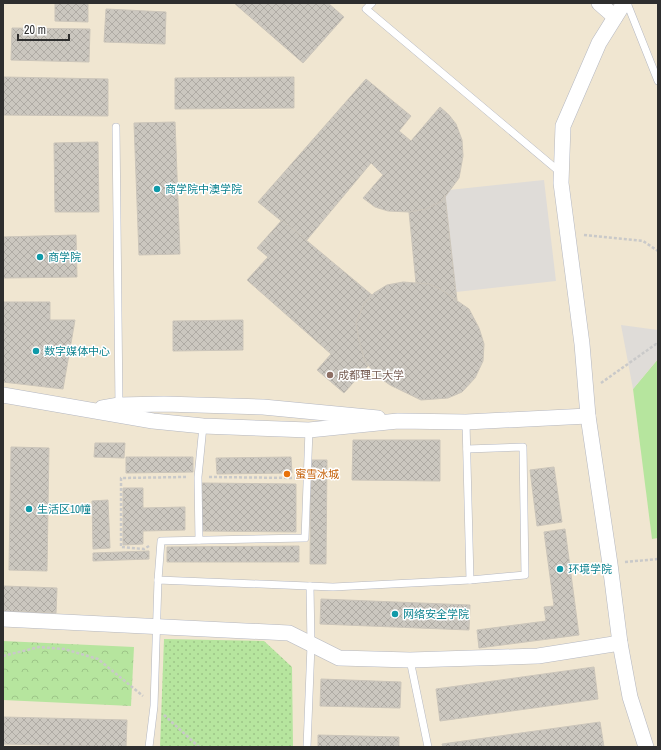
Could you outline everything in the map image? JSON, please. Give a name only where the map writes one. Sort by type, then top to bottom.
[{"type":"street","points":[[599,3],[615,17]]},
{"type":"street","points":[[624,3],[599,43],[563,126],[561,183],[588,416],[620,643],[630,697],[646,747]]},
{"type":"street","points":[[3,395],[88,410],[119,410],[164,404],[263,407],[398,421]]},
{"type":"street","points":[[119,410],[153,421],[203,426],[309,430],[398,421],[466,422],[588,416]]},
{"type":"street","points":[[3,619],[289,633],[339,658],[410,660],[538,656],[620,643]]},
{"type":"lane","points":[[372,3],[366,9],[561,173]]},
{"type":"lane","points":[[628,3],[658,82]]},
{"type":"lane","points":[[116,127],[119,410]]},
{"type":"lane","points":[[466,422],[470,580]]},
{"type":"lane","points":[[199,540],[198,477],[203,426]]},
{"type":"lane","points":[[149,747],[154,706],[158,627],[158,580],[161,541],[305,538],[309,430]]},
{"type":"lane","points":[[158,580],[310,586],[470,580],[525,575],[523,447],[467,449]]},
{"type":"lane","points":[[307,747],[311,645],[310,586]]},
{"type":"lane","points":[[410,660],[428,747]]},
{"type":"path","points":[[568,234],[643,241],[658,251]]},
{"type":"path","points":[[586,393],[657,344]]},
{"type":"path","points":[[161,541],[144,548],[121,546],[121,478],[307,478]]},
{"type":"path","points":[[610,564],[658,559]]},
{"type":"path","points":[[3,656],[39,647],[64,649],[98,659],[154,706],[199,747]]},
{"type":"shaded area","name":"成都理工大学","points":[[3,3],[658,3],[658,747],[3,747]]},
{"type":"shaded area","points":[[544,180],[556,281],[456,292],[445,195],[449,190]]},
{"type":"shaded area","points":[[621,325],[658,330],[658,359],[633,389]]},
{"type":"green space","points":[[658,359],[658,538],[652,539],[633,389]]},
{"type":"green space","points":[[164,639],[264,641],[292,667],[293,747],[160,747]]},
{"type":"green space","points":[[3,641],[134,647],[131,706],[3,700]]},
{"type":"building","points":[[55,3],[88,3],[88,22],[55,21]]},
{"type":"building","points":[[234,3],[328,3],[344,17],[303,63]]},
{"type":"building","points":[[106,9],[166,12],[165,44],[104,42]]},
{"type":"building","points":[[12,28],[90,29],[89,62],[11,60]]},
{"type":"building","points":[[3,77],[108,79],[108,116],[3,115]]},
{"type":"building","points":[[294,77],[294,108],[175,109],[175,78]]},
{"type":"building","points":[[366,79],[411,116],[399,131],[411,141],[440,107],[449,115],[456,124],[462,140],[463,156],[459,178],[442,201],[426,209],[409,212],[388,211],[375,207],[363,198],[383,175],[371,163],[306,241],[258,202]]},
{"type":"building","name":"商学院中澳学院","points":[[175,122],[180,254],[139,255],[134,123]]},
{"type":"building","points":[[98,142],[99,212],[55,212],[54,143]]},
{"type":"building","points":[[445,195],[457,300],[429,284],[416,283],[409,212],[426,209],[442,201]]},
{"type":"building","points":[[282,220],[372,295],[364,304],[356,323],[359,340],[368,366],[344,393],[317,370],[331,354],[247,280],[268,257],[257,248]]},
{"type":"building","name":"商学院","points":[[76,235],[77,277],[3,278],[3,237]]},
{"type":"building","points":[[403,282],[429,284],[440,289],[469,309],[479,328],[484,344],[483,361],[475,378],[462,392],[448,398],[421,400],[390,385],[376,375],[365,361],[356,323],[364,304],[374,293],[387,285]]},
{"type":"building","name":"数字媒体中心","points":[[3,302],[50,302],[50,320],[75,320],[63,389],[3,382]]},
{"type":"building","points":[[243,320],[243,350],[173,351],[173,321]]},
{"type":"building","points":[[353,440],[440,440],[440,481],[352,480]]},
{"type":"building","points":[[95,443],[125,443],[124,458],[94,457]]},
{"type":"building","name":"生活区10幢","points":[[11,447],[49,448],[47,571],[9,570]]},
{"type":"building","points":[[126,457],[193,457],[193,472],[126,473]]},
{"type":"building","points":[[291,457],[292,473],[217,474],[216,458]]},
{"type":"building","points":[[311,460],[327,460],[326,564],[310,564]]},
{"type":"building","points":[[554,467],[562,522],[537,526],[530,470]]},
{"type":"building","points":[[202,483],[296,484],[296,532],[202,531]]},
{"type":"building","points":[[123,488],[143,488],[143,508],[185,507],[185,530],[143,531],[143,544],[123,545]]},
{"type":"building","points":[[108,500],[110,548],[93,549],[92,501]]},
{"type":"building","name":"环境学院","points":[[565,529],[579,635],[479,648],[477,630],[546,621],[544,607],[554,606],[544,532]]},
{"type":"building","points":[[299,546],[299,562],[167,562],[167,547]]},
{"type":"building","points":[[149,551],[149,559],[93,561],[93,553]]},
{"type":"building","points":[[3,586],[57,588],[56,613],[3,611]]},
{"type":"building","name":"网络安全学院","points":[[321,599],[470,605],[469,630],[320,624]]},
{"type":"building","points":[[594,667],[598,699],[440,721],[436,689]]},
{"type":"building","points":[[321,679],[401,682],[400,708],[320,706]]},
{"type":"building","points":[[3,717],[127,720],[126,747],[3,744]]},
{"type":"building","points":[[600,722],[604,747],[443,747],[442,744]]},
{"type":"building","points":[[318,735],[399,737],[399,747],[318,747]]},
{"type":"place","name":"商学院中澳学院","points":[[157,189]]},
{"type":"place","name":"商学院","points":[[40,257]]},
{"type":"place","name":"数字媒体中心","points":[[36,351]]},
{"type":"place","name":"成都理工大学","points":[[330,375]]},
{"type":"place","name":"蜜雪冰城","points":[[287,474]]},
{"type":"place","name":"生活区10幢","points":[[29,509]]},
{"type":"place","name":"环境学院","points":[[560,569]]},
{"type":"place","name":"网络安全学院","points":[[395,614]]}]
